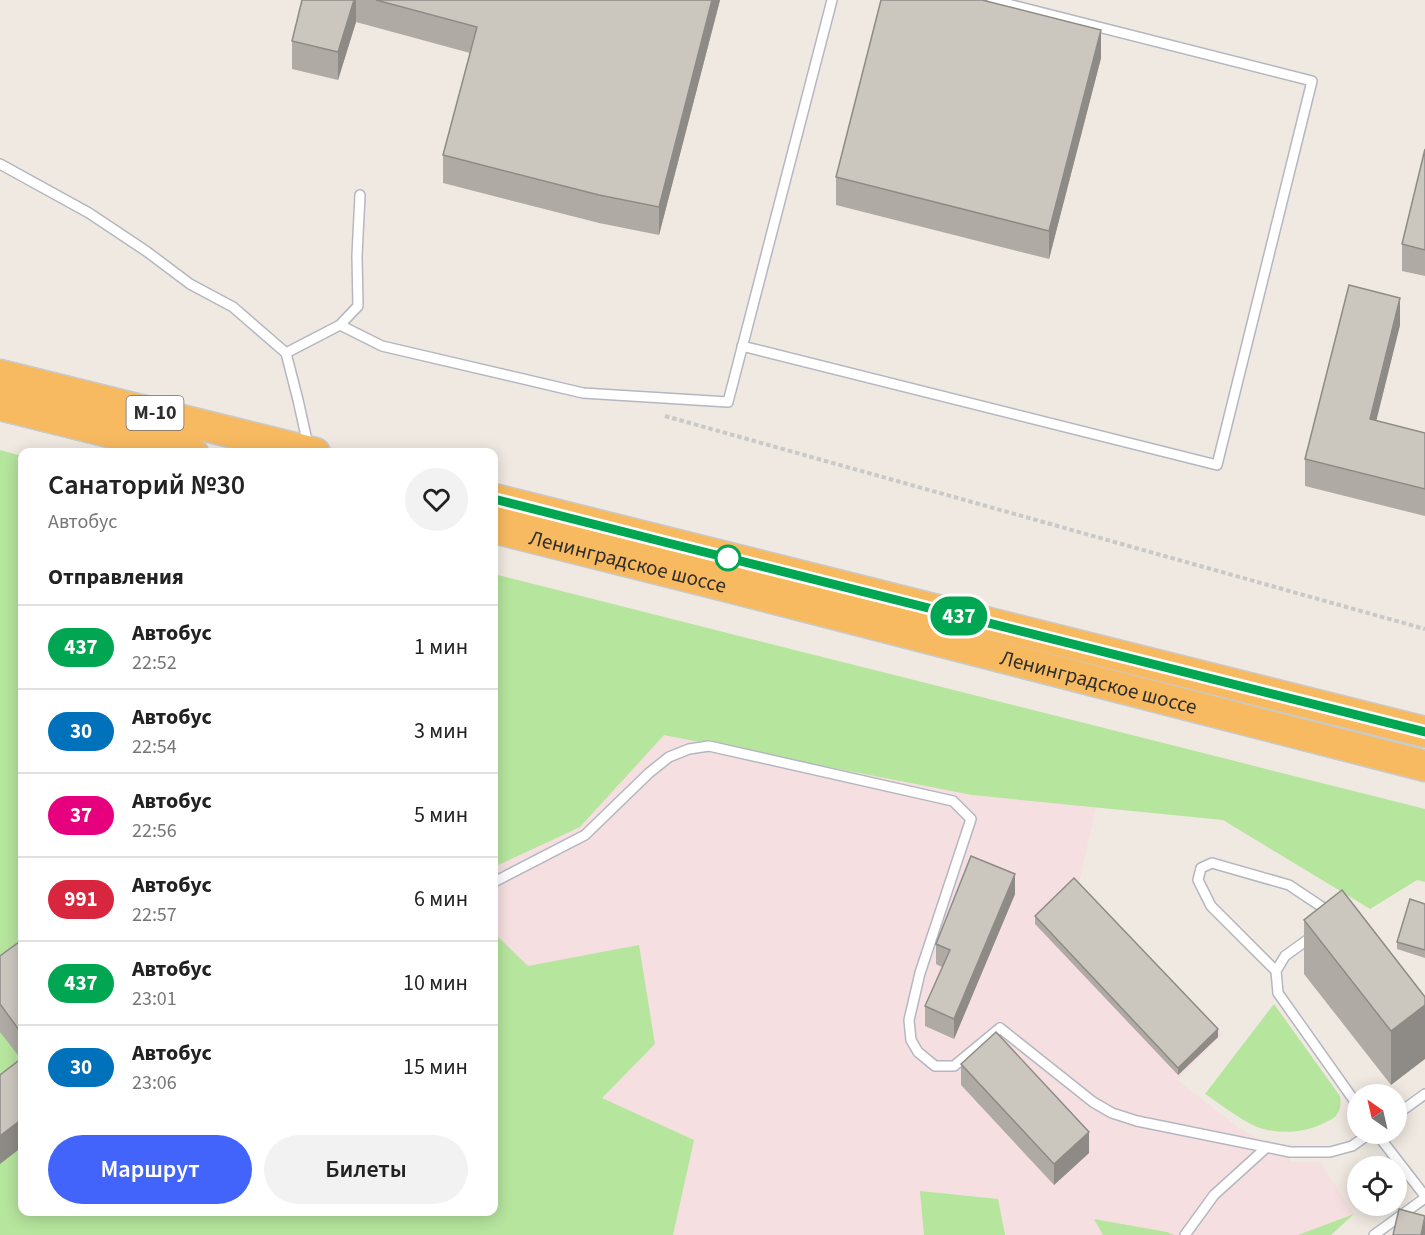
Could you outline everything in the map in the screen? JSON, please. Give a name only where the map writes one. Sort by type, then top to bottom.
[{"type":"highway","name":"М-10","points":[[0,375],[296,448]]},
{"type":"highway","name":"М-10","points":[[0,405],[173,448]]},
{"type":"highway","name":"Ленинградское шоссе","points":[[498,500],[1425,732]]},
{"type":"highway","name":"Ленинградское шоссе","points":[[498,529],[1425,766]]},
{"type":"lane","points":[[340,325],[382,346],[583,393],[728,402],[832,0]]},
{"type":"lane","points":[[742,346],[1217,465],[1312,81],[992,0]]},
{"type":"lane","points":[[0,164],[89,213],[190,284],[233,307],[286,353],[311,448]]},
{"type":"lane","points":[[286,353],[340,325],[357,306],[360,195]]},
{"type":"lane","points":[[498,880],[585,835],[649,773],[669,757],[689,749],[709,746],[953,801],[971,819],[920,974],[909,1020],[911,1040],[918,1052],[935,1066],[954,1066],[1000,1028],[1093,1102],[1112,1113],[1137,1121],[1290,1152],[1330,1152],[1355,1144]]},
{"type":"lane","points":[[1276,971],[1211,906],[1198,880],[1201,868],[1212,863],[1289,885],[1341,919],[1332,922]]},
{"type":"lane","points":[[1323,928],[1285,956],[1276,971],[1278,993],[1347,1090]]},
{"type":"lane","points":[[1407,1107],[1425,1094]]},
{"type":"lane","points":[[1374,1235],[1425,1197],[1385,1144]]},
{"type":"lane","points":[[1185,1235],[1214,1195],[1267,1147]]},
{"type":"path","points":[[663,416],[1425,629]]},
{"type":"shaded area","points":[[498,641],[1105,768],[1079,883],[1223,1034],[1177,1080],[1254,1137],[1272,1144],[1289,1145],[1290,1162],[1320,1162],[1347,1203],[1347,1216],[1352,1216],[1331,1235],[0,1235],[18,662],[18,1216],[498,1216]]},
{"type":"green space","points":[[0,450],[18,455],[18,1216],[498,1216],[498,937],[528,966],[639,945],[655,1044],[602,1098],[694,1140],[673,1235],[0,1235]]},
{"type":"green space","points":[[498,575],[1425,809],[1425,882],[1417,880],[1370,909],[1223,820],[972,795],[664,735],[580,827],[498,865]]},
{"type":"green space","points":[[1274,1004],[1340,1096],[1340,1108],[1335,1117],[1310,1129],[1283,1132],[1265,1130],[1237,1116],[1205,1094]]},
{"type":"green space","points":[[920,1191],[998,1199],[1005,1235],[924,1235]]},
{"type":"green space","points":[[1349,1216],[1352,1216],[1331,1235],[1298,1235]]},
{"type":"green space","points":[[1094,1219],[1167,1232],[1174,1235],[1103,1235]]},
{"type":"building","points":[[302,0],[354,0],[338,52],[292,41]]},
{"type":"building","points":[[376,0],[712,0],[659,207],[599,195],[443,155],[477,27]]},
{"type":"building","points":[[881,0],[982,0],[1101,30],[1049,231],[836,177]]},
{"type":"building","points":[[1425,149],[1425,250],[1402,244]]},
{"type":"building","points":[[1349,285],[1400,298],[1370,419],[1425,433],[1425,489],[1305,459]]},
{"type":"building","points":[[971,856],[1015,874],[954,1019],[925,1006],[950,950],[936,944]]},
{"type":"building","points":[[1074,878],[1218,1029],[1178,1068],[1035,916]]},
{"type":"building","points":[[1342,890],[1425,997],[1425,1005],[1391,1031],[1304,920]]},
{"type":"building","points":[[1410,899],[1425,904],[1425,950],[1397,942]]},
{"type":"building","points":[[18,943],[18,1029],[0,1004],[0,956]]},
{"type":"building","points":[[996,1032],[1089,1132],[1054,1164],[961,1064]]},
{"type":"building","points":[[18,1061],[18,1122],[0,1136],[0,1075]]},
{"type":"building","points":[[1407,1211],[1425,1216],[1421,1235],[1393,1235],[1397,1216],[1407,1216]]},
{"type":"bus line","name":"437","points":[[498,500],[1425,732]]}]
